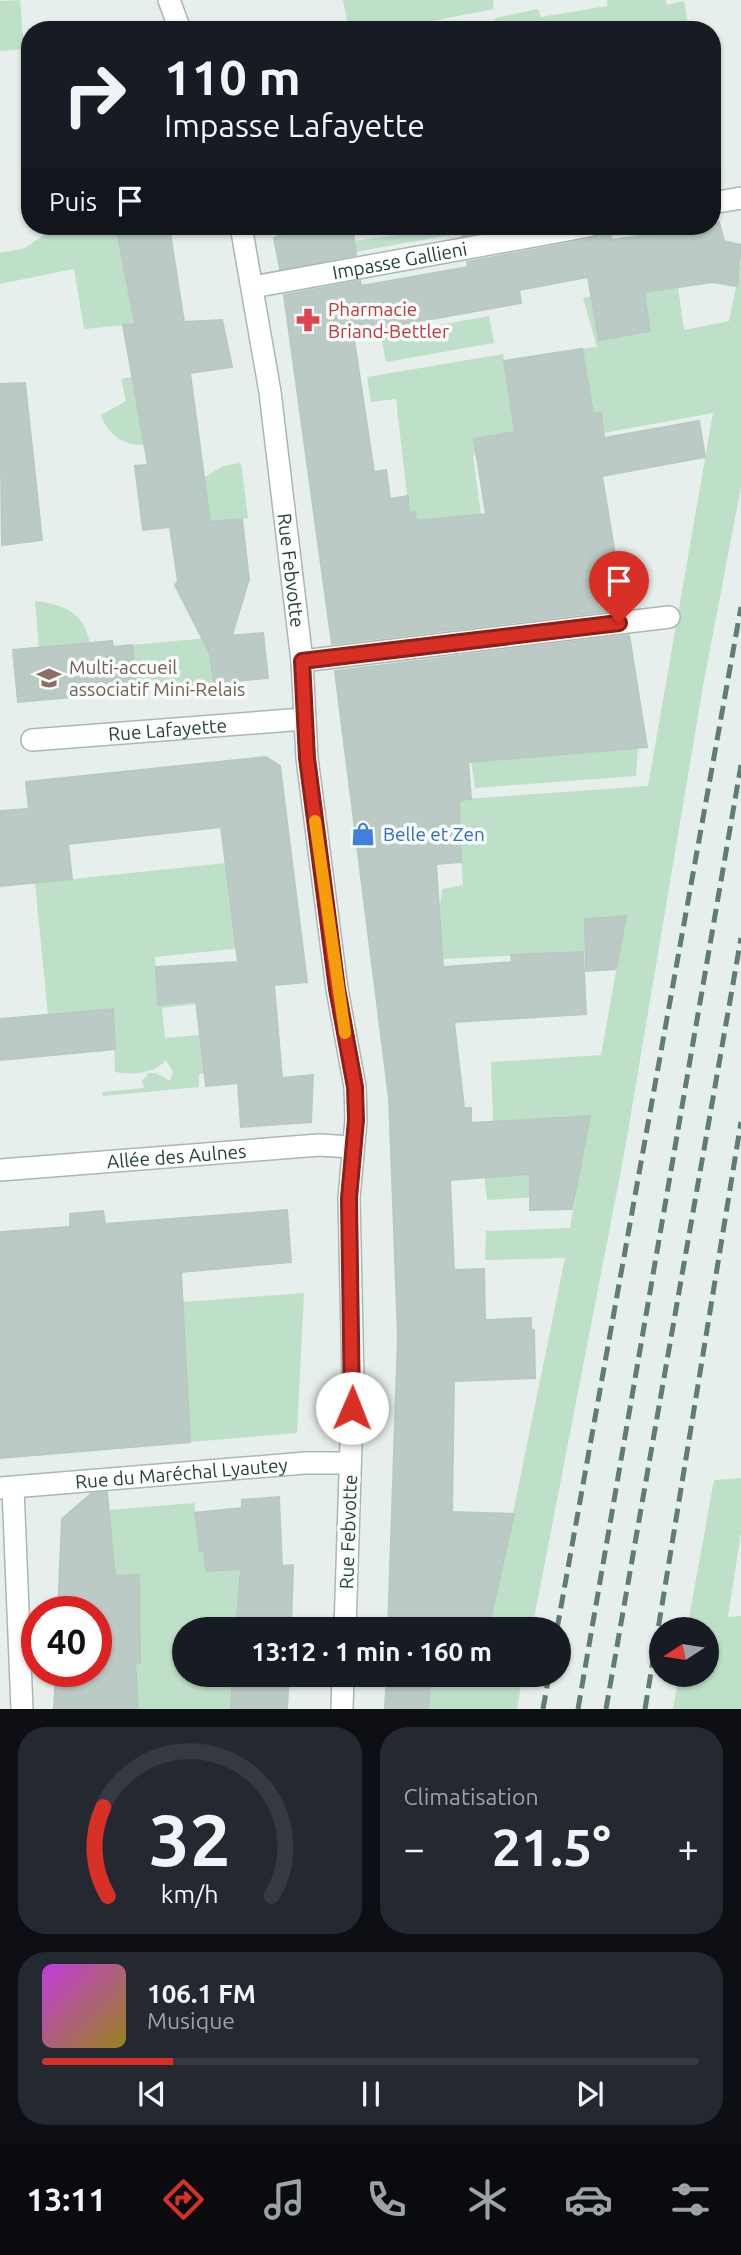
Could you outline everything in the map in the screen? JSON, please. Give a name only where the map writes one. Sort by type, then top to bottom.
[{"type":"street","points":[[173,1],[178,21]]},
{"type":"street","points":[[721,201],[741,198]]},
{"type":"street","name":"Rue Febvotte","points":[[243,235],[270,392],[302,661],[303,719],[337,989],[355,1087],[349,1198],[353,1381],[345,1617]]},
{"type":"street","name":"Impasse Gallieni","points":[[253,287],[539,235]]},
{"type":"street","points":[[302,661],[669,617]]},
{"type":"street","name":"Rue Lafayette","points":[[32,740],[303,719]]},
{"type":"street","name":"Allée des Aulnes","points":[[0,1170],[306,1146],[352,1147]]},
{"type":"street","name":"Rue du Maréchal Lyautey","points":[[22,1709],[6,1488],[305,1463],[350,1463]]},
{"type":"street","points":[[342,1709],[343,1687]]},
{"type":"green space","points":[[20,0],[21,49],[0,51],[0,1]]},
{"type":"green space","points":[[343,0],[493,0],[494,9],[432,21],[347,21]]},
{"type":"green space","points":[[607,0],[666,0],[667,5],[684,1],[687,21],[496,21],[495,18],[538,9],[541,17],[607,6]]},
{"type":"green space","points":[[44,235],[118,235],[134,324],[84,329],[74,269],[0,284],[0,253],[25,248]]},
{"type":"green space","points":[[399,235],[450,235],[355,252],[354,241]]},
{"type":"green space","points":[[651,235],[657,262],[674,259],[684,330],[729,321],[741,263],[741,487],[703,686],[624,1155],[534,1617],[492,1617],[565,1258],[485,1260],[486,1231],[570,1228],[576,1195],[487,1200],[480,1141],[544,1133],[543,1118],[493,1121],[491,1062],[601,1055],[626,916],[585,919],[586,952],[443,959],[439,916],[442,889],[463,885],[460,842],[424,802],[648,786],[713,413],[603,433],[593,413],[582,349],[597,347],[583,298],[613,290],[619,336],[650,331],[636,237]]},
{"type":"green space","points":[[489,316],[494,343],[386,362],[381,336]]},
{"type":"green space","points":[[503,354],[514,431],[474,440],[476,455],[473,456],[481,515],[420,554],[415,512],[409,513],[396,399],[371,402],[367,377]]},
{"type":"green space","points":[[132,377],[144,445],[117,438],[101,415],[126,401],[121,379]]},
{"type":"green space","points":[[241,463],[248,518],[210,522],[205,477],[223,466]]},
{"type":"green space","points":[[35,601],[65,608],[82,622],[90,644],[94,674],[39,648]]},
{"type":"green space","points":[[208,638],[214,683],[137,691],[132,645]]},
{"type":"green space","points":[[638,748],[636,776],[475,788],[471,759]]},
{"type":"green space","points":[[226,863],[242,948],[155,957],[159,1005],[197,1001],[196,1004],[162,1008],[165,1038],[199,1035],[201,1044],[219,1042],[221,1071],[199,1074],[199,1087],[103,1096],[102,1092],[144,1088],[142,1081],[149,1073],[156,1073],[170,1081],[173,1072],[166,1060],[155,1068],[142,1072],[115,1072],[113,1009],[48,1015],[35,883]]},
{"type":"green space","points":[[304,1293],[297,1433],[190,1442],[183,1302]]},
{"type":"green space","points":[[741,1478],[741,1533],[728,1617],[741,1616],[741,1709],[673,1709],[677,1687],[719,1687],[719,1617],[689,1617],[714,1480]]},
{"type":"green space","points":[[194,1503],[200,1551],[247,1568],[238,1617],[172,1617],[172,1687],[232,1687],[231,1709],[134,1709],[138,1706],[135,1663],[139,1663],[139,1575],[115,1576],[109,1510]]},
{"type":"green space","points":[[416,1687],[521,1687],[517,1709],[429,1709],[430,1688]]},
{"type":"building","points":[[721,230],[724,241],[741,245],[737,286],[713,282],[644,292],[650,331],[599,340],[588,277],[519,290],[521,303],[353,333],[374,472],[386,470],[390,499],[408,496],[409,513],[415,512],[416,521],[486,514],[474,439],[515,432],[504,361],[582,349],[593,413],[601,413],[604,438],[699,421],[705,457],[602,476],[624,609],[332,644],[284,295],[360,281],[361,286],[468,267],[467,262],[591,239],[598,235],[611,235],[611,240],[647,235],[721,235]]},
{"type":"building","points":[[118,235],[170,235],[184,322],[222,320],[232,367],[190,373],[210,522],[242,519],[249,579],[232,635],[202,638],[175,585],[178,581],[170,527],[143,530],[135,466],[148,465],[123,325],[135,324]]},
{"type":"building","points":[[281,235],[353,235],[356,255],[280,269],[274,238]]},
{"type":"building","points":[[25,383],[42,540],[2,545],[0,384]]},
{"type":"building","points":[[263,633],[268,678],[214,683],[210,654],[202,638]]},
{"type":"building","points":[[629,635],[647,747],[468,762],[471,799],[459,800],[461,862],[436,864],[443,967],[512,962],[511,955],[583,952],[586,1014],[454,1022],[464,1108],[471,1108],[471,1123],[590,1116],[572,1209],[530,1210],[530,1174],[450,1180],[454,1270],[484,1269],[485,1320],[531,1318],[531,1330],[534,1330],[535,1378],[454,1381],[452,1512],[514,1514],[491,1617],[388,1617],[398,1336],[389,1098],[335,671]]},
{"type":"building","points":[[112,641],[113,647],[132,645],[137,691],[18,702],[13,650]]},
{"type":"building","points":[[266,757],[280,766],[307,982],[274,985],[282,1078],[313,1075],[311,1122],[241,1127],[238,1083],[206,1086],[196,1001],[158,1005],[156,967],[238,962],[221,827],[68,844],[72,879],[0,886],[0,811],[29,809],[26,782]]},
{"type":"building","points":[[626,916],[616,969],[586,971],[585,919]]},
{"type":"building","points":[[113,1009],[115,1049],[0,1060],[0,1019]]},
{"type":"building","points":[[287,1210],[291,1262],[181,1272],[190,1442],[0,1458],[0,1232],[70,1227],[70,1214],[103,1211],[105,1224]]},
{"type":"building","points":[[107,1492],[115,1576],[139,1575],[140,1663],[135,1663],[138,1706],[134,1709],[54,1709],[55,1687],[112,1687],[112,1596],[59,1596],[62,1519],[91,1494]]},
{"type":"building","points":[[279,1497],[282,1566],[293,1565],[291,1617],[237,1617],[241,1569],[206,1571],[204,1551],[200,1551],[195,1513],[242,1508],[242,1500]]},
{"type":"building","points":[[232,1687],[288,1687],[287,1709],[231,1709]]},
{"type":"building","points":[[386,1687],[430,1687],[428,1709],[385,1709]]},
{"type":"railway","points":[[559,1617],[741,607]]},
{"type":"railway","points":[[578,1709],[741,765]]},
{"type":"railway","points":[[606,1709],[741,938]]},
{"type":"railway","points":[[645,1709],[741,1122]]},
{"type":"railway","points":[[543,1709],[547,1687]]},
{"type":"slow traffic","points":[[315,821],[345,1033]]},
{"type":"place","name":"Pharmacie Briand-Bettler","points":[[308,320]]},
{"type":"place","name":"Multi-accueil associatif Mini-Relais","points":[[49,678]]},
{"type":"place","name":"Belle et Zen","points":[[363,834]]},
{"type":"route","points":[[352,1408],[349,1198],[356,1120],[355,1087],[337,989],[307,758],[302,661],[619,623]]}]
